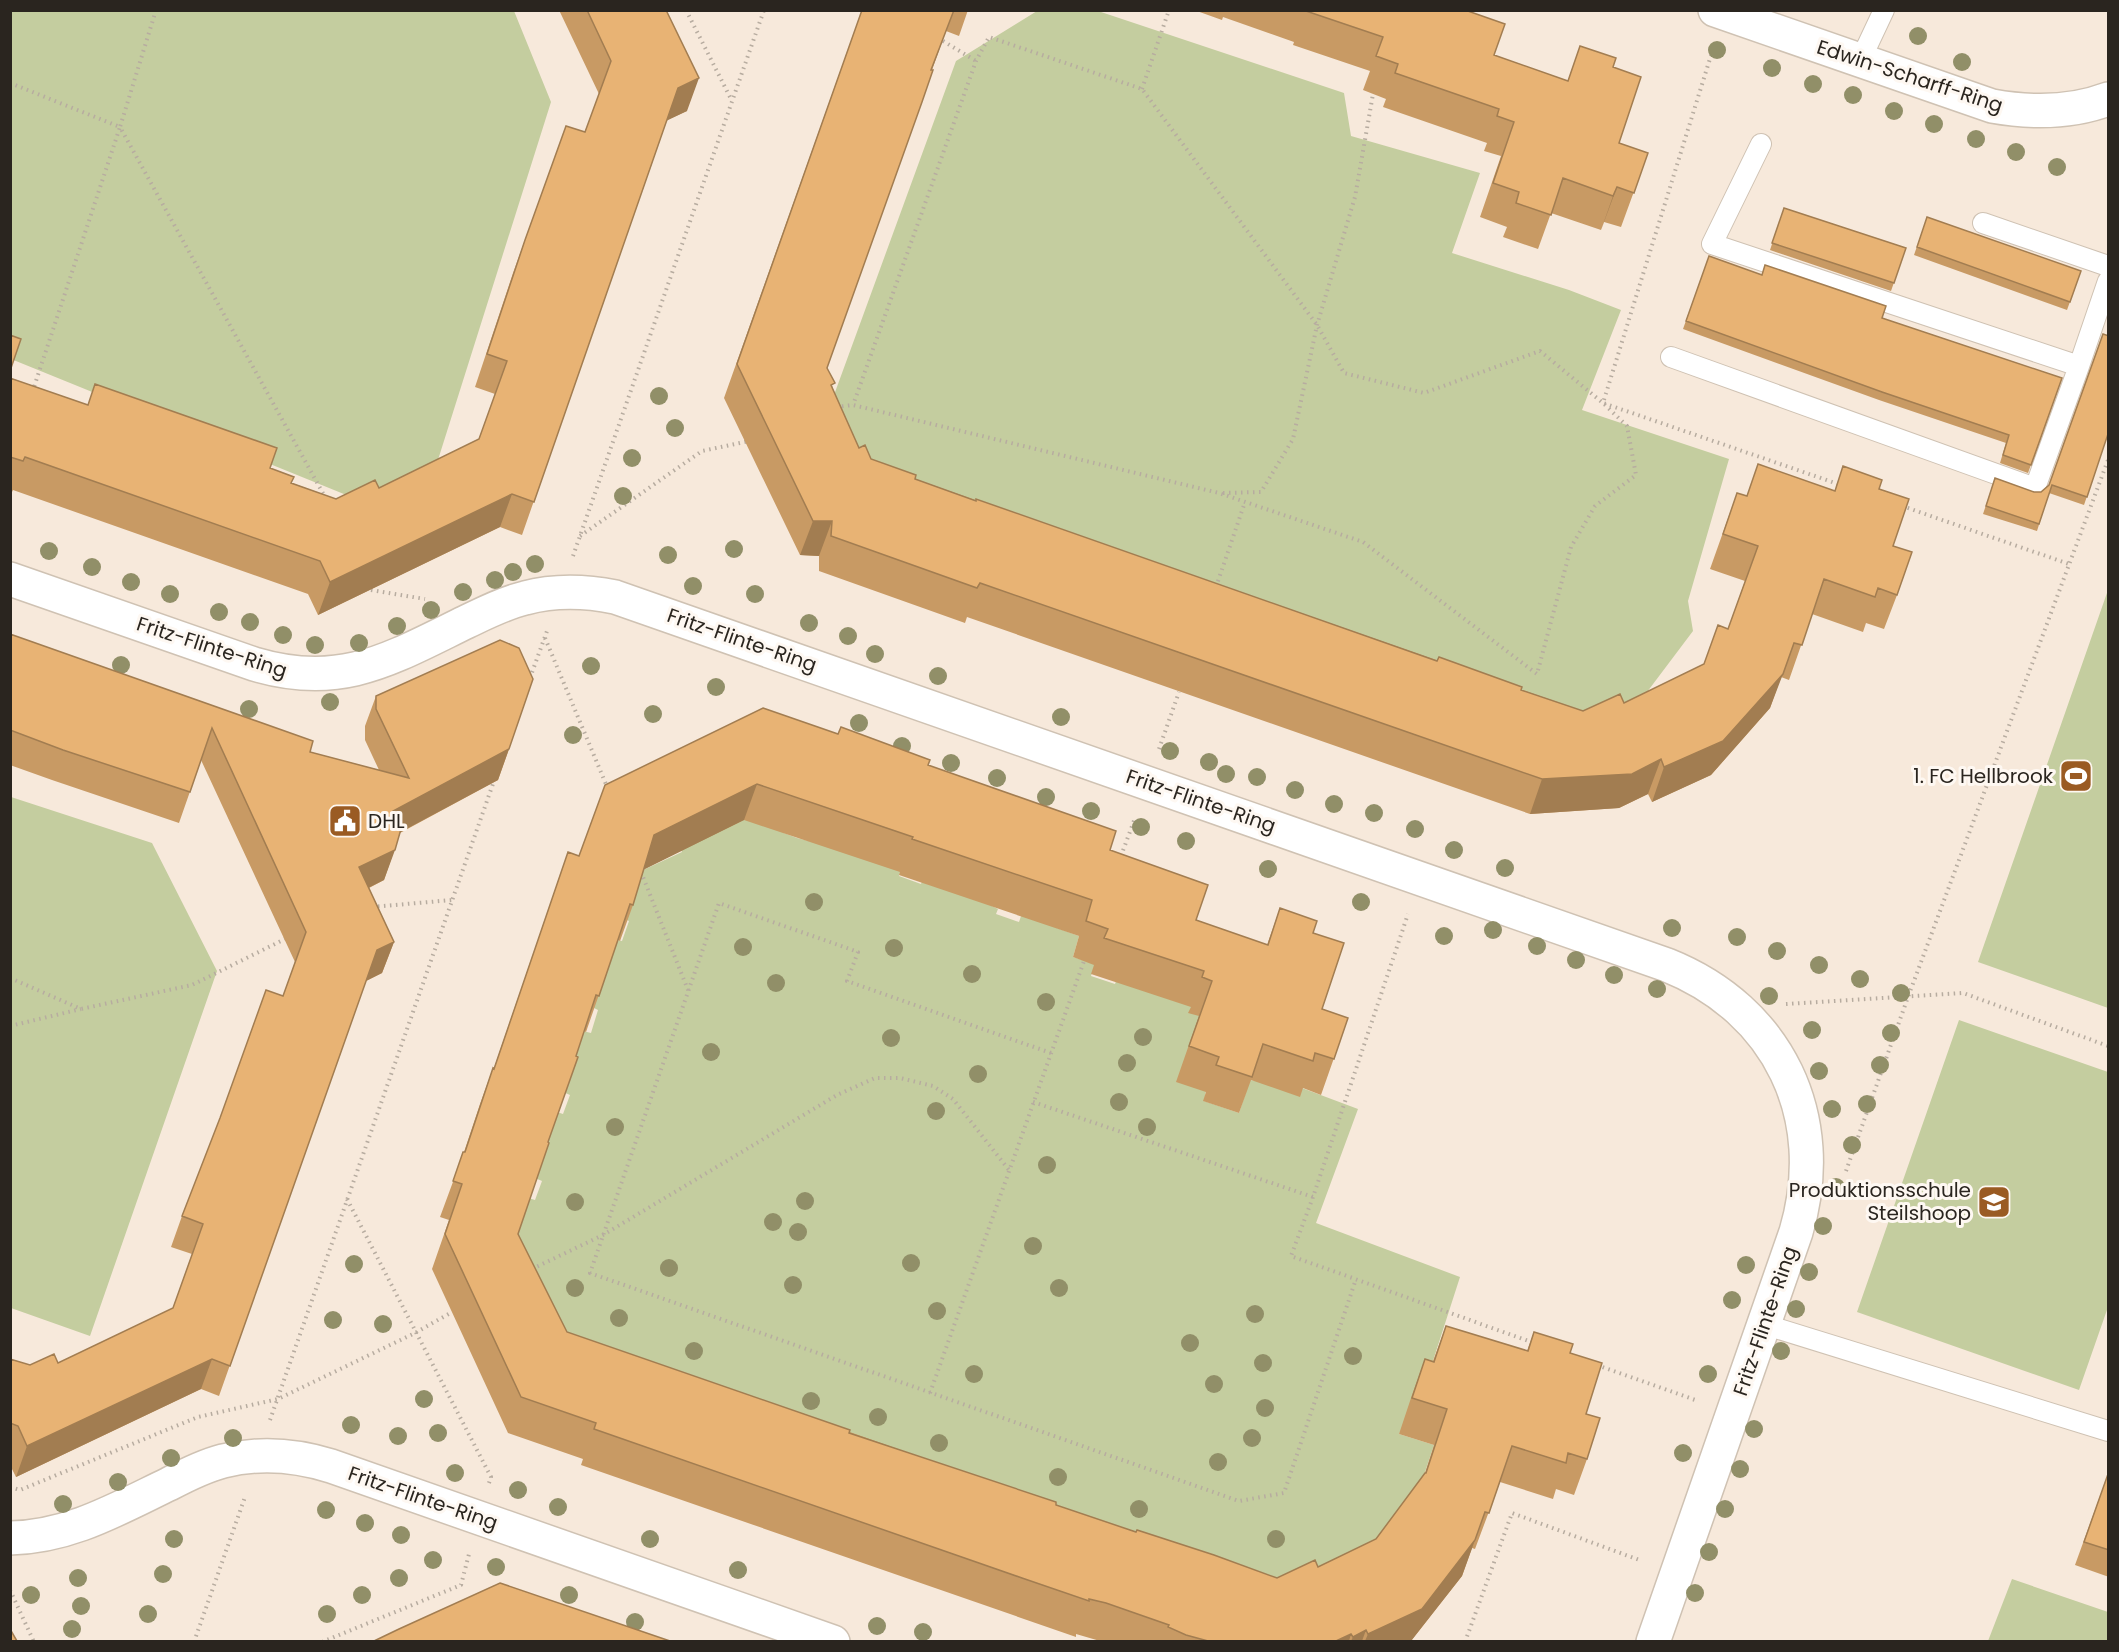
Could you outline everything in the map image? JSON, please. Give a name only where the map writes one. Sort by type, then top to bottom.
[{"type":"street","name":"Edwin-Scharff-Ring","points":[[1715,10],[1970,99],[2014,110],[2058,111],[2109,99]]},
{"type":"street","name":"Fritz-Flinte-Ring","points":[[10,579],[254,664],[281,671],[307,674],[344,672],[379,663],[508,603],[534,596],[561,592],[598,594],[632,602],[1421,878],[1686,972],[1704,982],[1737,1006],[1752,1021],[1777,1054],[1795,1091],[1805,1131],[1807,1172],[1802,1213],[1653,1641]]},
{"type":"street","name":"Fritz-Flinte-Ring","points":[[10,1538],[43,1536],[78,1527],[207,1466],[260,1455],[278,1455],[314,1460],[833,1641]]},
{"type":"lane","points":[[1860,61],[1884,10]]},
{"type":"lane","points":[[1761,144],[1712,244],[2079,366]]},
{"type":"lane","points":[[1983,223],[2109,266]]},
{"type":"lane","points":[[1671,357],[1921,449],[2035,488],[2109,281]]},
{"type":"lane","points":[[1763,1324],[2109,1431]]},
{"type":"path","points":[[31,397],[156,10]]},
{"type":"path","points":[[686,10],[732,102]]},
{"type":"path","points":[[529,680],[764,10]]},
{"type":"path","points":[[1142,89],[1169,10]]},
{"type":"path","points":[[830,408],[853,405],[1219,494],[1363,542],[1537,674],[1571,547],[1594,506],[1636,475],[1627,426],[1540,351],[1424,393],[1344,373],[1317,325],[1142,89],[989,37],[976,61],[853,405]]},
{"type":"path","points":[[943,41],[976,61]]},
{"type":"path","points":[[10,83],[120,127],[329,503]]},
{"type":"path","points":[[1219,494],[1261,492],[1293,439],[1317,325],[1355,197],[1373,94]]},
{"type":"path","points":[[579,537],[702,451],[754,440]]},
{"type":"path","points":[[1844,1176],[1908,997],[2109,460]]},
{"type":"path","points":[[1215,590],[1245,502]]},
{"type":"path","points":[[545,636],[612,798]]},
{"type":"path","points":[[268,1425],[499,768]]},
{"type":"path","points":[[641,871],[688,990]]},
{"type":"path","points":[[1421,878],[1291,1256],[1544,1346]]},
{"type":"path","points":[[364,908],[452,900]]},
{"type":"path","points":[[1051,1053],[847,981],[858,952],[719,903],[590,1273],[1239,1501],[1284,1493],[1356,1279]]},
{"type":"path","points":[[10,1026],[192,985],[285,939]]},
{"type":"path","points":[[930,1393],[1084,961]]},
{"type":"path","points":[[10,978],[81,1009]]},
{"type":"path","points":[[1737,1006],[1963,993],[2109,1046]]},
{"type":"path","points":[[530,1270],[603,1235],[837,1095],[874,1078],[900,1078],[933,1086],[953,1099],[1010,1170]]},
{"type":"path","points":[[1033,1102],[1313,1197]]},
{"type":"path","points":[[322,1641],[461,1585],[491,1477],[347,1199]]},
{"type":"path","points":[[10,1487],[20,1490],[198,1417],[278,1398],[415,1333],[452,1312]]},
{"type":"path","points":[[1588,1362],[1732,1414]]},
{"type":"path","points":[[194,1641],[245,1496]]},
{"type":"path","points":[[1465,1641],[1512,1514],[1677,1574]]},
{"type":"path","points":[[10,1590],[34,1641]]},
{"type":"green space","points":[[10,11],[514,11],[551,102],[437,463],[366,503],[11,359]]},
{"type":"green space","points":[[1037,11],[1098,11],[1344,93],[1351,136],[1480,173],[1452,253],[1569,290],[1621,310],[1582,410],[1729,459],[1688,601],[1693,631],[1635,708],[1524,714],[868,471],[834,395],[956,61]]},
{"type":"green space","name":"1. FC Hellbrook","points":[[2108,590],[2108,1008],[1978,962]]},
{"type":"green space","points":[[11,797],[152,843],[217,971],[90,1336],[11,1308]]},
{"type":"green space","points":[[750,816],[786,829],[784,833],[797,838],[903,865],[899,876],[921,884],[925,873],[998,909],[996,914],[1019,922],[1024,907],[1057,928],[1079,936],[1073,957],[1095,964],[1091,976],[1115,984],[1120,971],[1170,992],[1220,1024],[1204,1101],[1239,1113],[1250,1080],[1302,1088],[1358,1109],[1316,1223],[1460,1277],[1421,1398],[1399,1434],[1434,1445],[1420,1487],[1326,1608],[614,1387],[505,1269],[525,1197],[535,1200],[542,1181],[535,1178],[557,1112],[563,1114],[570,1095],[563,1092],[583,1031],[591,1033],[598,1010],[592,1007],[617,940],[622,941],[629,921],[621,917],[641,871],[682,852],[680,847]]},
{"type":"green space","name":"Produktionsschule Steilshoop","points":[[1959,1020],[2108,1072],[2108,1307],[2079,1390],[1857,1312]]},
{"type":"green space","points":[[2012,1579],[2108,1612],[2108,1641],[1988,1641]]},
{"type":"building","points":[[587,10],[666,10],[699,78],[678,88],[534,502],[512,494],[330,582],[320,561],[25,457],[23,461],[10,457],[10,378],[88,405],[95,384],[277,448],[270,468],[294,477],[291,483],[336,499],[375,480],[379,488],[479,439],[507,361],[487,354],[525,240],[566,126],[585,132],[611,61]]},
{"type":"building","points":[[862,10],[954,10],[827,368],[835,383],[831,385],[859,448],[865,445],[871,459],[916,475],[915,479],[976,501],[976,499],[1437,661],[1439,657],[1522,687],[1521,690],[1583,711],[1620,694],[1624,703],[1704,664],[1718,625],[1728,629],[1758,546],[1723,534],[1737,493],[1747,496],[1758,464],[1835,491],[1843,466],[1882,480],[1879,489],[1909,499],[1893,546],[1912,552],[1897,595],[1878,588],[1875,597],[1824,579],[1802,645],[1794,643],[1783,674],[1723,741],[1664,767],[1661,759],[1632,774],[1542,779],[980,583],[977,588],[831,536],[832,521],[813,521],[737,364]]},
{"type":"building","points":[[1465,10],[1505,24],[1494,55],[1568,81],[1580,46],[1616,58],[1613,67],[1641,77],[1619,143],[1648,153],[1634,193],[1617,187],[1613,196],[1563,178],[1551,215],[1516,203],[1519,192],[1493,183],[1514,122],[1497,116],[1499,109],[1395,73],[1398,64],[1376,56],[1383,37],[1306,11]]},
{"type":"building","points":[[1784,208],[1906,248],[1894,283],[1772,243]]},
{"type":"building","points":[[1927,217],[2081,271],[2070,302],[1917,247]]},
{"type":"building","points":[[1709,256],[1762,275],[1765,265],[1886,306],[1882,318],[2062,378],[2031,465],[2003,455],[2009,435],[1686,321]]},
{"type":"building","points":[[2103,334],[2109,336],[2109,431],[2087,497],[2052,485],[2039,524],[1986,506],[1995,478],[2034,492],[2041,492],[2049,485]]},
{"type":"building","points":[[10,335],[21,339],[10,371]]},
{"type":"building","points":[[10,634],[313,741],[310,752],[409,778],[376,709],[376,696],[500,640],[519,648],[533,679],[509,749],[393,811],[401,829],[395,850],[359,867],[394,942],[377,950],[230,1366],[212,1359],[27,1446],[18,1426],[10,1423],[10,1359],[30,1365],[54,1354],[58,1363],[173,1308],[203,1224],[182,1216],[266,990],[283,996],[306,932],[212,728],[190,792],[10,730]]},
{"type":"building","points":[[763,708],[838,734],[841,727],[930,760],[928,765],[1116,831],[1110,850],[1208,885],[1196,920],[1268,945],[1280,908],[1317,921],[1313,933],[1344,943],[1322,1009],[1348,1018],[1334,1059],[1315,1053],[1313,1061],[1263,1044],[1252,1077],[1216,1065],[1219,1057],[1189,1046],[1212,981],[1202,977],[1204,971],[1104,938],[1108,929],[1086,921],[1092,900],[757,784],[654,835],[633,905],[630,904],[599,996],[596,995],[576,1056],[578,1057],[518,1234],[567,1332],[850,1430],[849,1433],[1056,1502],[1056,1505],[1214,1555],[1277,1578],[1315,1560],[1318,1567],[1376,1539],[1426,1473],[1447,1409],[1412,1398],[1425,1359],[1434,1362],[1446,1326],[1528,1351],[1534,1332],[1573,1344],[1570,1353],[1602,1363],[1586,1414],[1600,1418],[1587,1459],[1568,1453],[1566,1463],[1512,1446],[1489,1513],[1485,1512],[1475,1540],[1422,1609],[1368,1634],[1366,1630],[1353,1637],[1351,1634],[1336,1641],[1208,1641],[1186,1635],[1168,1627],[1169,1625],[1106,1603],[1089,1599],[1089,1601],[594,1429],[596,1423],[521,1397],[445,1234],[462,1184],[453,1181],[568,852],[579,856],[605,785]]},
{"type":"building","points":[[2109,1474],[2109,1550],[2084,1542]]},
{"type":"building","points":[[500,1583],[670,1641],[374,1641]]},
{"type":"building","points":[[10,1629],[17,1641],[10,1641]]},
{"type":"place","name":"1. FC Hellbrook","points":[[2076,776]]},
{"type":"place","name":"DHL","points":[[345,821]]},
{"type":"place","name":"Produktionsschule Steilshoop","points":[[1994,1202]]}]
